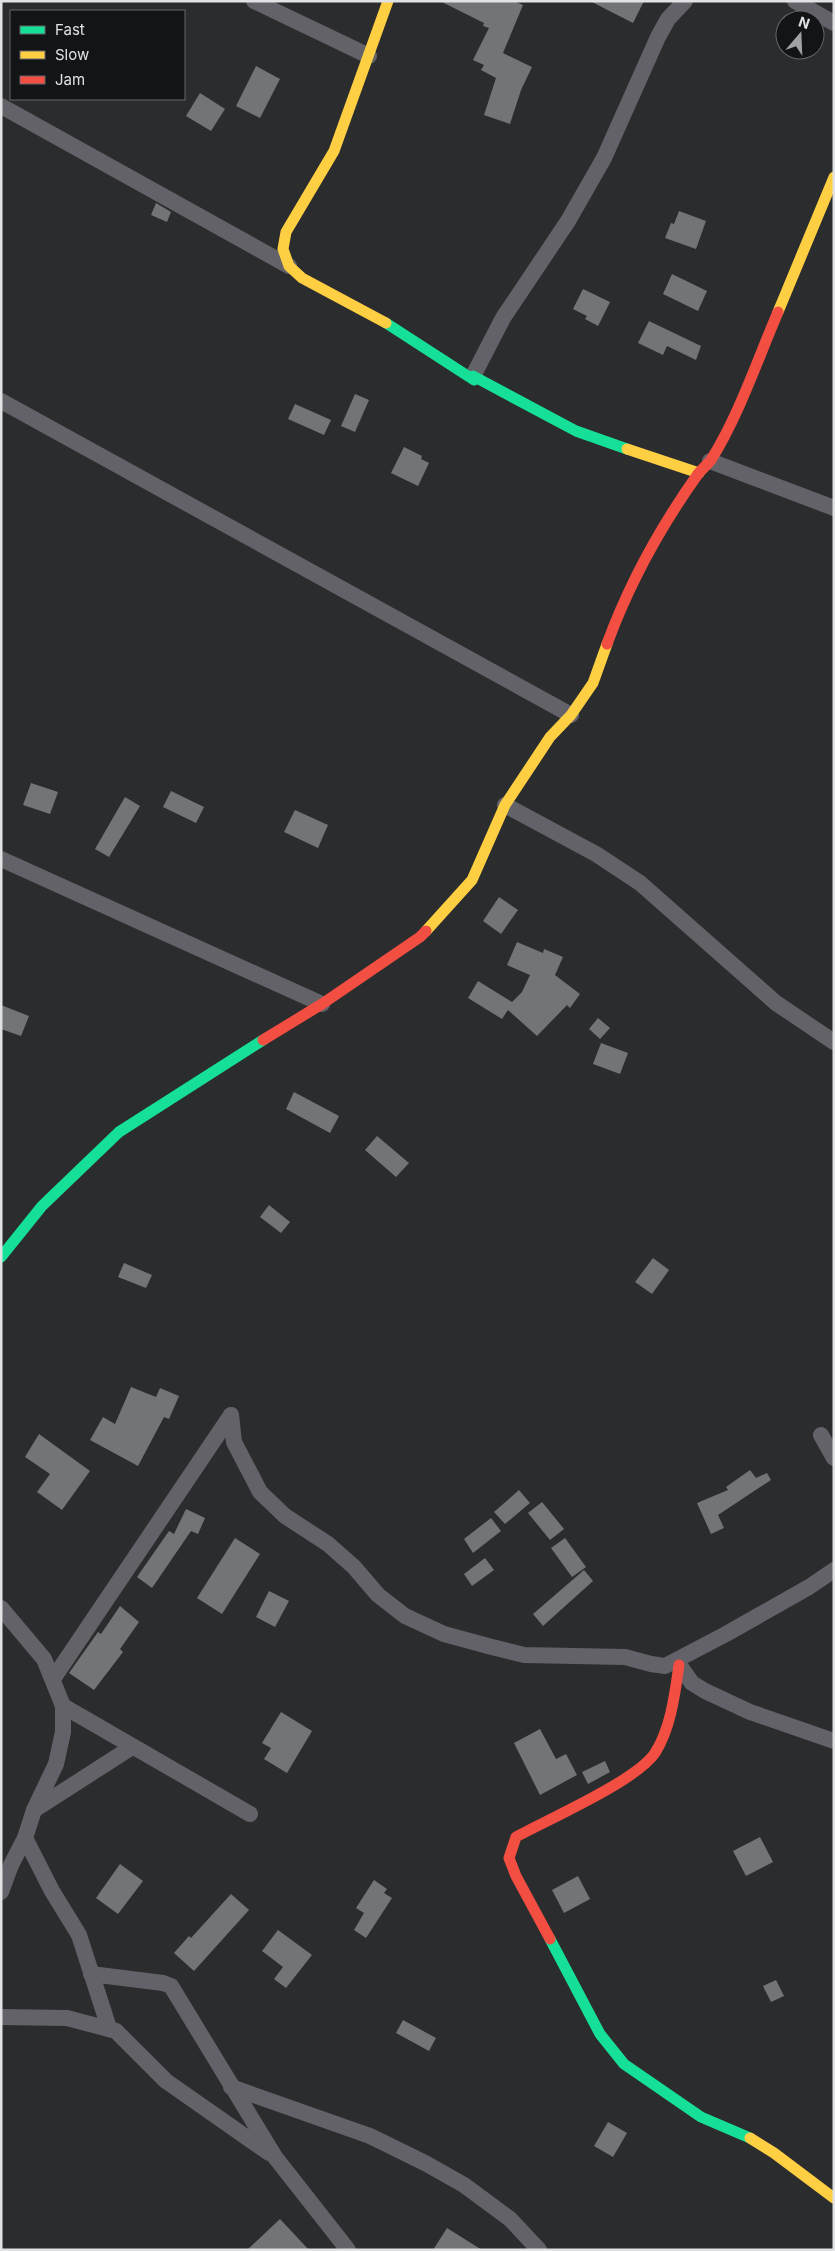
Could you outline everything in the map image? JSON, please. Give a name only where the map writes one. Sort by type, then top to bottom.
[{"type":"street","points":[[254,1],[369,56]]},
{"type":"street","points":[[289,266],[284,249],[286,232],[334,151],[388,1]]},
{"type":"street","points":[[1,106],[289,266],[302,278],[392,326],[474,380],[473,376],[503,318],[568,222],[604,158],[658,37],[668,20],[685,1]]},
{"type":"street","points":[[795,1],[834,23]]},
{"type":"street","points":[[1,1257],[42,1206],[119,1132],[204,1076],[322,1004],[420,937],[472,880],[505,805],[550,736],[571,715],[593,683],[618,615],[651,548],[699,474],[710,461],[740,402],[829,199],[834,177]]},
{"type":"street","points":[[473,376],[576,431],[699,474]]},
{"type":"street","points":[[1,400],[571,715]]},
{"type":"street","points":[[710,461],[834,508]]},
{"type":"street","points":[[505,805],[596,854],[640,883],[776,1003],[834,1042]]},
{"type":"street","points":[[1,859],[322,1004]]},
{"type":"street","points":[[53,1679],[231,1415],[234,1442],[260,1492],[285,1516],[328,1544],[354,1567],[378,1595],[405,1616],[444,1634],[524,1655],[625,1657],[665,1666],[678,1664],[809,1587],[834,1570]]},
{"type":"street","points":[[821,1435],[834,1458]]},
{"type":"street","points":[[1,1608],[44,1659],[63,1706],[63,1732],[56,1764],[34,1810],[25,1838],[6,1869],[1,1892]]},
{"type":"street","points":[[678,1664],[692,1683],[705,1691],[750,1712],[834,1741]]},
{"type":"street","points":[[678,1664],[672,1712],[656,1753],[629,1777],[516,1838],[510,1858],[516,1876],[600,2034],[624,2064],[702,2117],[741,2133],[774,2152],[834,2198]]},
{"type":"street","points":[[63,1706],[250,1814]]},
{"type":"street","points":[[34,1810],[132,1747]]},
{"type":"street","points":[[25,1838],[52,1891],[79,1935],[109,2028]]},
{"type":"street","points":[[91,1974],[163,1982],[171,1986],[275,2157],[348,2250]]},
{"type":"street","points":[[1,2017],[67,2018],[109,2028],[124,2038],[166,2081],[275,2157]]},
{"type":"street","points":[[231,2087],[370,2136],[424,2163],[464,2186],[510,2219],[539,2250]]},
{"type":"building","points":[[440,1],[514,1],[523,5],[503,53],[532,67],[521,90],[510,124],[484,115],[496,78],[481,70],[484,65],[473,60],[489,28],[483,26],[484,23]]},
{"type":"building","points":[[590,1],[644,1],[633,23]]},
{"type":"building","points":[[256,66],[280,79],[260,118],[236,106]]},
{"type":"building","points":[[200,93],[225,109],[211,131],[186,116]]},
{"type":"building","points":[[156,203],[171,212],[167,222],[151,215]]},
{"type":"building","points":[[679,211],[706,221],[696,249],[665,238],[671,223],[674,224]]},
{"type":"building","points":[[672,274],[707,291],[698,311],[663,294]]},
{"type":"building","points":[[583,289],[610,302],[598,326],[585,319],[587,316],[573,309]]},
{"type":"building","points":[[649,321],[701,346],[696,360],[667,346],[663,355],[638,343]]},
{"type":"building","points":[[355,394],[369,400],[355,432],[341,426]]},
{"type":"building","points":[[295,404],[331,420],[324,435],[288,419]]},
{"type":"building","points":[[404,447],[422,456],[421,459],[429,463],[418,486],[391,473]]},
{"type":"building","points":[[31,783],[58,792],[50,814],[23,805]]},
{"type":"building","points":[[171,791],[204,807],[196,823],[163,807]]},
{"type":"building","points":[[125,797],[140,806],[109,857],[95,849]]},
{"type":"building","points":[[295,810],[328,825],[318,848],[284,832]]},
{"type":"building","points":[[499,897],[518,910],[501,934],[483,921]]},
{"type":"building","points":[[517,942],[543,953],[544,949],[563,957],[555,975],[580,994],[570,1008],[567,1005],[537,1036],[508,1010],[502,1019],[468,998],[478,981],[512,1002],[522,992],[530,975],[507,965]]},
{"type":"building","points":[[1,1005],[29,1016],[21,1036],[1,1029]]},
{"type":"building","points":[[598,1018],[610,1028],[600,1039],[589,1029]]},
{"type":"building","points":[[601,1043],[628,1053],[620,1074],[593,1064]]},
{"type":"building","points":[[294,1092],[339,1116],[330,1133],[286,1109]]},
{"type":"building","points":[[377,1136],[409,1163],[396,1177],[365,1150]]},
{"type":"building","points":[[269,1205],[290,1222],[281,1233],[260,1217]]},
{"type":"building","points":[[653,1258],[669,1270],[652,1294],[635,1282]]},
{"type":"building","points":[[124,1263],[152,1275],[146,1288],[118,1277]]},
{"type":"building","points":[[131,1387],[156,1397],[160,1388],[179,1396],[169,1419],[164,1417],[138,1466],[90,1440],[103,1417],[115,1424]]},
{"type":"building","points":[[39,1434],[90,1471],[62,1510],[37,1492],[50,1474],[25,1457]]},
{"type":"building","points":[[750,1470],[756,1478],[767,1473],[771,1480],[718,1515],[724,1528],[711,1534],[697,1503],[728,1490],[726,1487]]},
{"type":"building","points":[[519,1490],[530,1503],[505,1524],[494,1512]]},
{"type":"building","points":[[542,1502],[564,1529],[550,1540],[528,1513]]},
{"type":"building","points":[[186,1509],[205,1518],[198,1534],[191,1531],[152,1588],[137,1577],[169,1531],[174,1534]]},
{"type":"building","points":[[491,1518],[501,1531],[473,1553],[464,1539]]},
{"type":"building","points":[[235,1538],[260,1554],[222,1614],[197,1598]]},
{"type":"building","points":[[565,1538],[586,1567],[572,1577],[551,1548]]},
{"type":"building","points":[[485,1558],[494,1570],[472,1586],[464,1574]]},
{"type":"building","points":[[584,1570],[593,1581],[543,1626],[533,1614]]},
{"type":"building","points":[[269,1591],[289,1601],[275,1627],[256,1617]]},
{"type":"building","points":[[120,1606],[139,1622],[120,1649],[123,1652],[94,1690],[69,1673],[98,1632],[101,1634]]},
{"type":"building","points":[[281,1712],[312,1731],[287,1773],[264,1759],[271,1748],[262,1743]]},
{"type":"building","points":[[540,1729],[556,1759],[566,1754],[577,1775],[540,1795],[514,1743]]},
{"type":"building","points":[[605,1761],[610,1772],[588,1784],[582,1772]]},
{"type":"building","points":[[760,1837],[773,1862],[746,1876],[733,1851]]},
{"type":"building","points":[[120,1864],[143,1881],[118,1914],[96,1898]]},
{"type":"building","points":[[578,1876],[590,1899],[564,1913],[552,1890]]},
{"type":"building","points":[[374,1880],[387,1889],[384,1893],[392,1898],[366,1938],[354,1930],[364,1913],[356,1908]]},
{"type":"building","points":[[231,1894],[249,1910],[194,1971],[174,1953],[189,1936],[191,1938]]},
{"type":"building","points":[[278,1930],[312,1955],[286,1988],[274,1979],[283,1967],[262,1951]]},
{"type":"building","points":[[776,1980],[784,1996],[771,2002],[763,1986]]},
{"type":"building","points":[[403,2020],[436,2038],[429,2051],[396,2033]]},
{"type":"building","points":[[608,2122],[627,2133],[613,2157],[594,2146]]},
{"type":"building","points":[[280,2219],[309,2250],[247,2250]]},
{"type":"building","points":[[447,2228],[482,2250],[433,2250]]},
{"type":"traffic: fast","points":[[386,323],[474,380],[473,376],[576,431],[627,449]]},
{"type":"traffic: fast","points":[[1,1257],[42,1206],[119,1132],[263,1040]]},
{"type":"traffic: fast","points":[[550,1939],[600,2034],[624,2064],[701,2117],[750,2138]]},
{"type":"traffic: slow","points":[[386,323],[302,278],[289,266],[283,249],[286,232],[334,151],[388,1]]},
{"type":"traffic: slow","points":[[778,312],[834,177]]},
{"type":"traffic: slow","points":[[627,449],[699,473]]},
{"type":"traffic: slow","points":[[426,931],[472,880],[505,805],[550,737],[571,715],[593,683],[607,644]]},
{"type":"traffic: slow","points":[[750,2138],[774,2153],[834,2198]]},
{"type":"traffic: jam","points":[[607,644],[625,599],[647,556],[671,514],[698,474],[711,460],[721,443],[747,388],[778,312]]},
{"type":"traffic: jam","points":[[263,1040],[322,1004],[426,931]]},
{"type":"traffic: jam","points":[[550,1939],[516,1876],[509,1858],[516,1837],[611,1787],[645,1764],[655,1753],[669,1722],[679,1665]]}]
